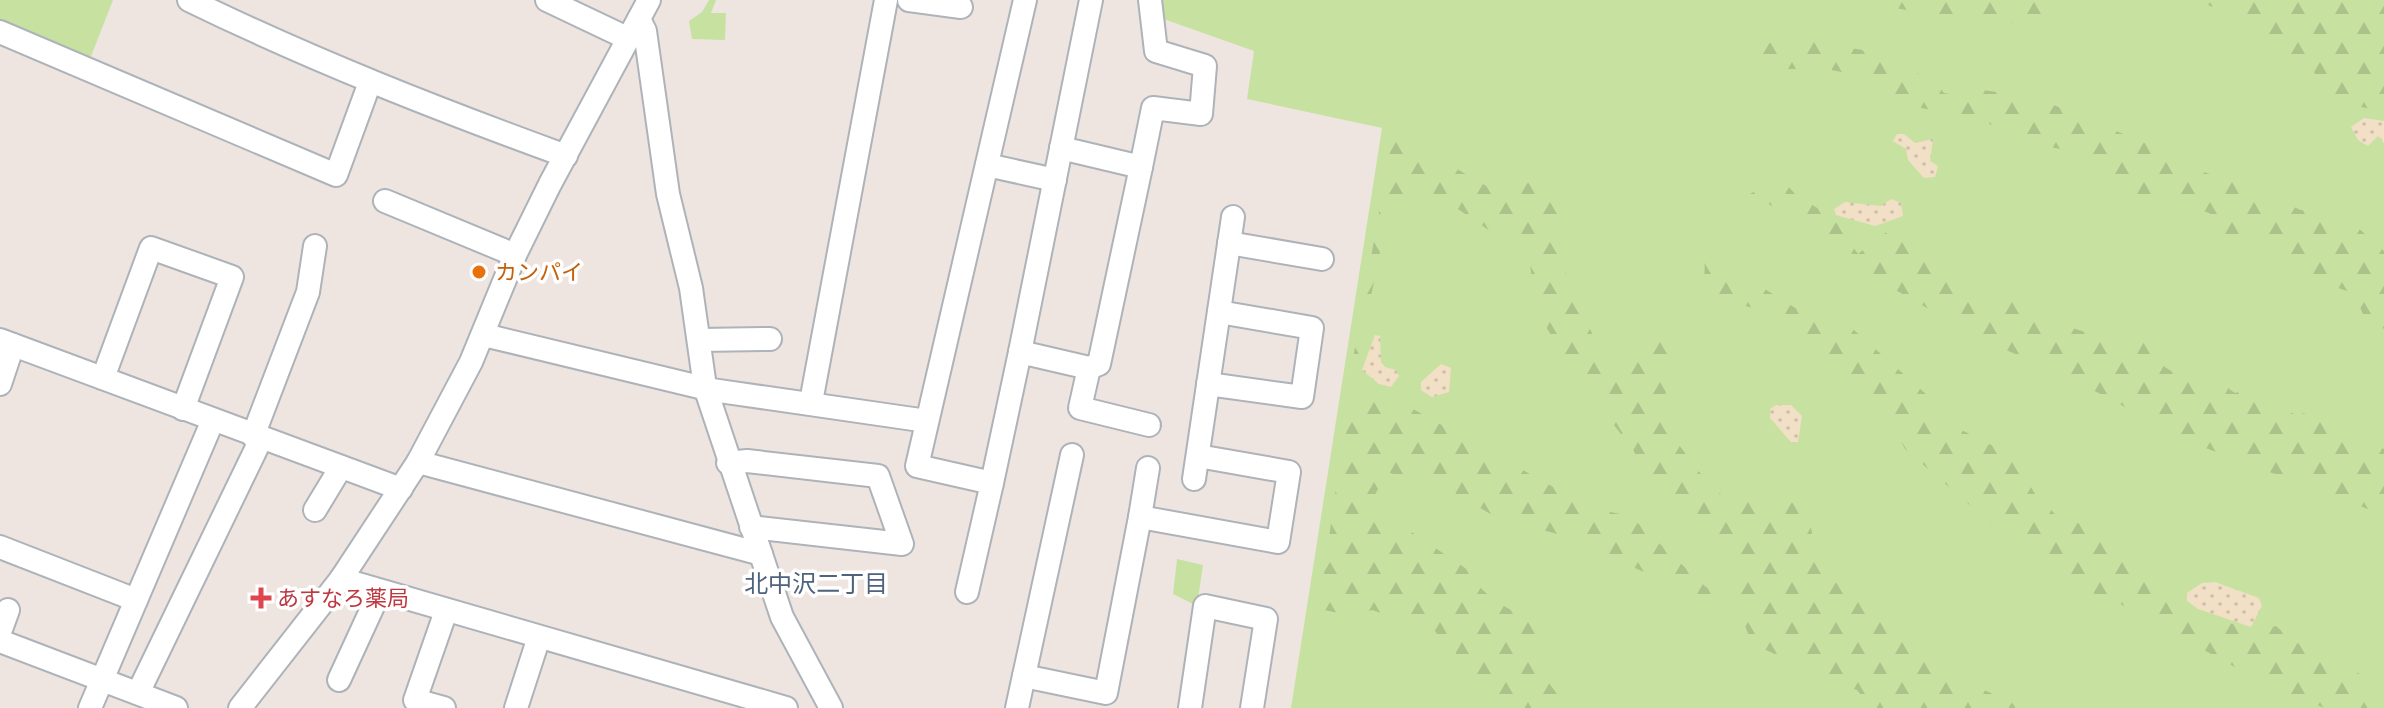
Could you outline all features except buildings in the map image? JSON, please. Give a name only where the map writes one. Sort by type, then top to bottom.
[{"type":"street","points":[[189,0],[370,82],[566,156]]},
{"type":"street","points":[[547,0],[629,39]]},
{"type":"street","points":[[811,402],[886,0]]},
{"type":"street","points":[[909,0],[961,7]]},
{"type":"street","points":[[992,483],[917,466],[1025,0]]},
{"type":"street","points":[[967,592],[1020,352],[1091,0]]},
{"type":"street","points":[[1020,352],[1089,368],[1099,364],[1153,108],[1201,114],[1205,66],[1156,51],[1150,0]]},
{"type":"street","points":[[240,708],[341,579],[418,462],[484,335],[515,255],[644,9]]},
{"type":"street","points":[[644,9],[668,194],[699,340],[705,387],[782,617],[831,708]]},
{"type":"street","points":[[0,32],[336,175],[370,82]]},
{"type":"street","points":[[1061,148],[1141,167]]},
{"type":"street","points":[[987,165],[1055,180]]},
{"type":"street","points":[[385,201],[515,255]]},
{"type":"street","points":[[1194,479],[1233,217]]},
{"type":"street","points":[[1229,243],[1322,259]]},
{"type":"street","points":[[138,693],[257,437],[308,292],[315,246]]},
{"type":"street","points":[[103,378],[151,248],[232,277],[183,409]]},
{"type":"street","points":[[1208,384],[1302,397],[1312,328],[1219,312]]},
{"type":"street","points":[[484,335],[705,387],[927,421]]},
{"type":"street","points":[[699,340],[770,339]]},
{"type":"street","points":[[0,384],[7,343],[401,489]]},
{"type":"street","points":[[1089,368],[1080,408],[1149,425]]},
{"type":"street","points":[[90,708],[213,420]]},
{"type":"street","points":[[1017,708],[1072,455]]},
{"type":"street","points":[[1140,517],[1278,542],[1289,472],[1198,456]]},
{"type":"street","points":[[728,463],[747,461],[878,476],[902,544],[751,527]]},
{"type":"street","points":[[418,462],[761,554]]},
{"type":"street","points":[[315,510],[341,467]]},
{"type":"street","points":[[1024,676],[1104,700],[1148,468]]},
{"type":"street","points":[[0,547],[136,600]]},
{"type":"street","points":[[341,579],[786,708]]},
{"type":"street","points":[[339,680],[380,591]]},
{"type":"street","points":[[1190,708],[1205,606],[1266,619],[1252,708]]},
{"type":"street","points":[[0,632],[8,610]]},
{"type":"street","points":[[444,708],[415,700],[446,611]]},
{"type":"street","points":[[516,708],[539,637]]},
{"type":"street","points":[[0,641],[176,708]]},
{"type":"green space","points":[[0,0],[113,0],[88,64],[0,24]]},
{"type":"green space","points":[[709,0],[716,0],[711,13],[726,13],[725,40],[692,39],[689,21],[702,12]]},
{"type":"green space","points":[[1160,0],[2384,0],[2384,708],[1291,708],[1382,128],[1247,99],[1254,51],[1158,17]]},
{"type":"green space","points":[[1847,0],[2058,0],[2044,13],[2012,23],[1992,24],[1976,17],[1936,19],[1907,10]]},
{"type":"green space","points":[[2191,0],[2384,0],[2384,112],[2339,102],[2312,70],[2296,65],[2263,32],[2223,10]]},
{"type":"green space","points":[[1756,38],[1770,43],[1810,41],[1886,54],[1912,71],[1934,80],[1944,93],[1955,95],[1969,88],[2037,98],[2157,148],[2167,160],[2265,192],[2300,210],[2317,210],[2338,217],[2356,226],[2384,251],[2384,329],[2363,314],[2353,293],[2335,287],[2303,287],[2297,276],[2285,272],[2264,243],[2251,239],[2242,249],[2216,234],[2215,216],[2176,204],[2109,192],[2096,169],[2065,150],[2017,140],[1981,119],[1916,107],[1870,78],[1827,69],[1780,69],[1763,59]]},
{"type":"green space","points":[[1404,138],[1505,197],[1542,174],[1566,213],[1552,241],[1603,359],[1633,366],[1663,339],[1685,335],[1657,419],[1710,484],[1727,497],[1735,499],[1788,499],[1809,517],[1817,560],[1824,574],[1863,603],[1902,619],[1941,675],[1978,687],[2022,708],[1872,708],[1857,690],[1836,684],[1752,643],[1735,602],[1686,592],[1675,580],[1644,572],[1557,534],[1494,516],[1453,492],[1387,472],[1370,504],[1468,570],[1481,588],[1498,602],[1538,624],[1535,640],[1537,662],[1566,708],[1492,708],[1478,690],[1452,674],[1457,645],[1444,645],[1435,631],[1372,610],[1353,616],[1319,609],[1342,445],[1363,386],[1413,409],[1591,508],[1630,516],[1706,587],[1723,592],[1737,582],[1736,569],[1688,513],[1650,498],[1634,451],[1580,381],[1536,311],[1529,256],[1420,186],[1391,203],[1356,366],[1352,364],[1392,139]]},
{"type":"green space","points":[[1780,177],[1795,194],[1833,218],[1858,254],[1893,227],[1911,231],[1918,242],[1915,254],[1953,276],[1967,277],[1976,284],[1984,301],[2006,294],[2038,305],[2061,323],[2074,328],[2100,336],[2143,342],[2153,359],[2177,375],[2187,370],[2201,387],[2227,377],[2229,389],[2235,393],[2249,389],[2264,391],[2270,400],[2296,415],[2316,415],[2326,422],[2337,440],[2354,444],[2365,439],[2384,449],[2384,515],[2195,444],[2087,387],[1976,336],[1857,268],[1800,221],[1750,194]]},
{"type":"green space","points":[[1705,252],[1821,324],[1854,330],[1927,395],[1936,417],[2013,456],[2035,494],[2060,519],[2087,525],[2164,578],[2186,605],[2198,613],[2255,631],[2276,626],[2317,655],[2363,675],[2373,693],[2384,698],[2384,708],[2324,708],[2253,677],[2115,601],[2056,580],[1905,449],[1881,402],[1791,327],[1772,313],[1734,303],[1704,289]]},
{"type":"green space","points":[[1177,559],[1203,565],[1197,606],[1173,594]]},
{"type":"sand","points":[[2364,118],[2384,121],[2384,143],[2378,136],[2368,146],[2358,140],[2351,127]]},
{"type":"sand","points":[[1897,134],[1904,134],[1915,143],[1933,139],[1930,161],[1938,166],[1935,177],[1924,178],[1908,160],[1906,149],[1893,141]]},
{"type":"sand","points":[[1891,199],[1901,203],[1903,216],[1875,226],[1836,215],[1834,209],[1845,202],[1881,206]]},
{"type":"sand","points":[[1375,335],[1380,336],[1381,362],[1385,367],[1396,370],[1399,376],[1391,387],[1379,384],[1362,370]]},
{"type":"sand","points":[[1441,364],[1451,368],[1449,392],[1432,397],[1421,390],[1421,382]]},
{"type":"sand","points":[[1776,405],[1791,405],[1802,416],[1798,442],[1791,442],[1770,418],[1770,409]]},
{"type":"sand","points":[[2215,582],[2259,598],[2262,606],[2251,627],[2198,609],[2187,601],[2187,593],[2202,583]]},
{"type":"place","name":"カンパイ","points":[[479,272]]},
{"type":"place","name":"あすなろ薬局","points":[[261,598]]},
{"type":"district","name":"北中沢二丁目","points":[[816,583]]}]
